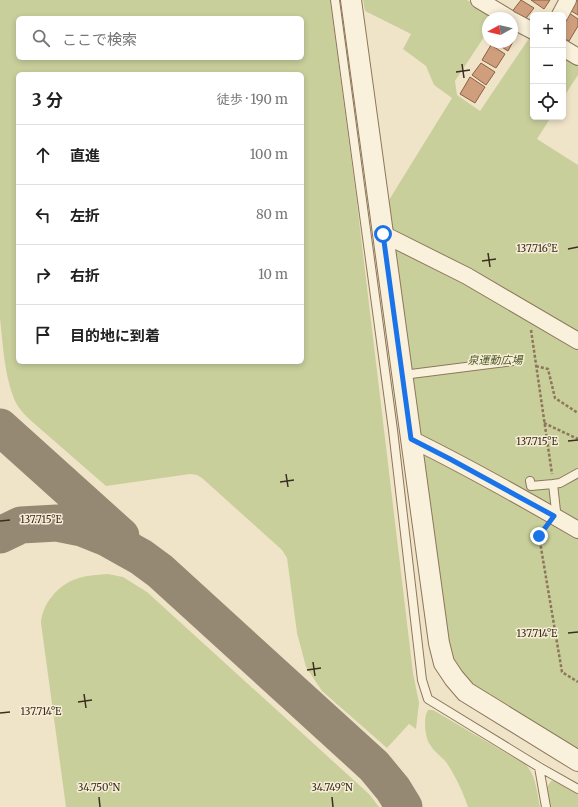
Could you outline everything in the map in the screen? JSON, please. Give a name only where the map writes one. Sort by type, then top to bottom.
[{"type":"street","points":[[351,0],[439,643],[444,663],[466,692],[578,761]]},
{"type":"street","points":[[479,0],[499,12]]},
{"type":"street","points":[[562,12],[568,0]]},
{"type":"street","points":[[518,23],[530,29]]},
{"type":"street","points":[[566,50],[578,57]]},
{"type":"street","points":[[383,234],[467,276],[578,341]]},
{"type":"street","points":[[411,439],[457,462],[578,530]]},
{"type":"lane","points":[[335,0],[392,430],[422,680],[428,699],[539,767],[578,789]]},
{"type":"lane","points":[[402,375],[513,361]]},
{"type":"lane","points":[[531,482],[531,486],[560,483],[578,473]]},
{"type":"lane","points":[[553,484],[556,511],[554,516]]},
{"type":"lane","points":[[539,767],[546,807]]},
{"type":"path","points":[[530,326],[552,480],[531,482]]},
{"type":"path","points":[[536,366],[548,369],[555,398],[578,413]]},
{"type":"path","points":[[544,423],[578,439]]},
{"type":"path","points":[[554,516],[539,536],[562,672],[578,682]]},
{"type":"green space","points":[[0,0],[330,0],[356,195],[413,673],[419,703],[416,729],[409,724],[387,748],[322,691],[306,667],[297,633],[287,558],[282,550],[197,475],[190,474],[106,486],[29,419],[22,411],[14,399],[4,358],[0,319]]},
{"type":"green space","name":"泉運動広場","points":[[363,0],[467,0],[488,12],[482,12],[482,40],[455,81],[457,95],[480,111],[530,37],[530,120],[549,120],[537,139],[578,165],[578,753],[479,694],[459,672],[449,647],[394,245],[469,269],[393,229],[389,200],[452,98],[434,85],[426,66],[403,49],[411,34],[365,11]]},
{"type":"green space","points":[[566,58],[578,65],[578,75],[566,93]]},
{"type":"green space","points":[[108,574],[123,577],[147,592],[369,794],[379,807],[66,807],[41,623],[42,616],[44,609],[52,596],[69,582],[92,575]]},
{"type":"green space","points":[[428,710],[433,710],[525,764],[529,768],[534,778],[540,807],[468,807],[464,795],[446,762],[429,743],[425,722],[426,713]]},
{"type":"green space","points":[[551,781],[555,781],[578,794],[578,807],[550,807],[547,787]]},
{"type":"building","points":[[521,0],[534,8],[523,22],[518,18],[518,12],[512,12]]},
{"type":"building","points":[[531,0],[550,0],[544,9]]},
{"type":"building","points":[[573,0],[578,0],[578,15],[568,9]]},
{"type":"building","points":[[569,13],[578,19],[578,26],[569,41],[566,40],[566,18]]},
{"type":"building","points":[[489,48],[496,48],[505,54],[496,68],[482,60]]},
{"type":"building","points":[[481,63],[495,72],[486,85],[472,75]]},
{"type":"building","points":[[470,77],[485,87],[475,103],[460,94]]},
{"type":"taxiway","points":[[0,427],[121,536]]},
{"type":"taxiway","points":[[0,535],[21,525],[57,523],[82,528],[107,538],[141,557],[160,571],[374,766],[393,789],[404,807]]},
{"type":"route","points":[[383,234],[411,439],[554,516],[539,536]]}]
